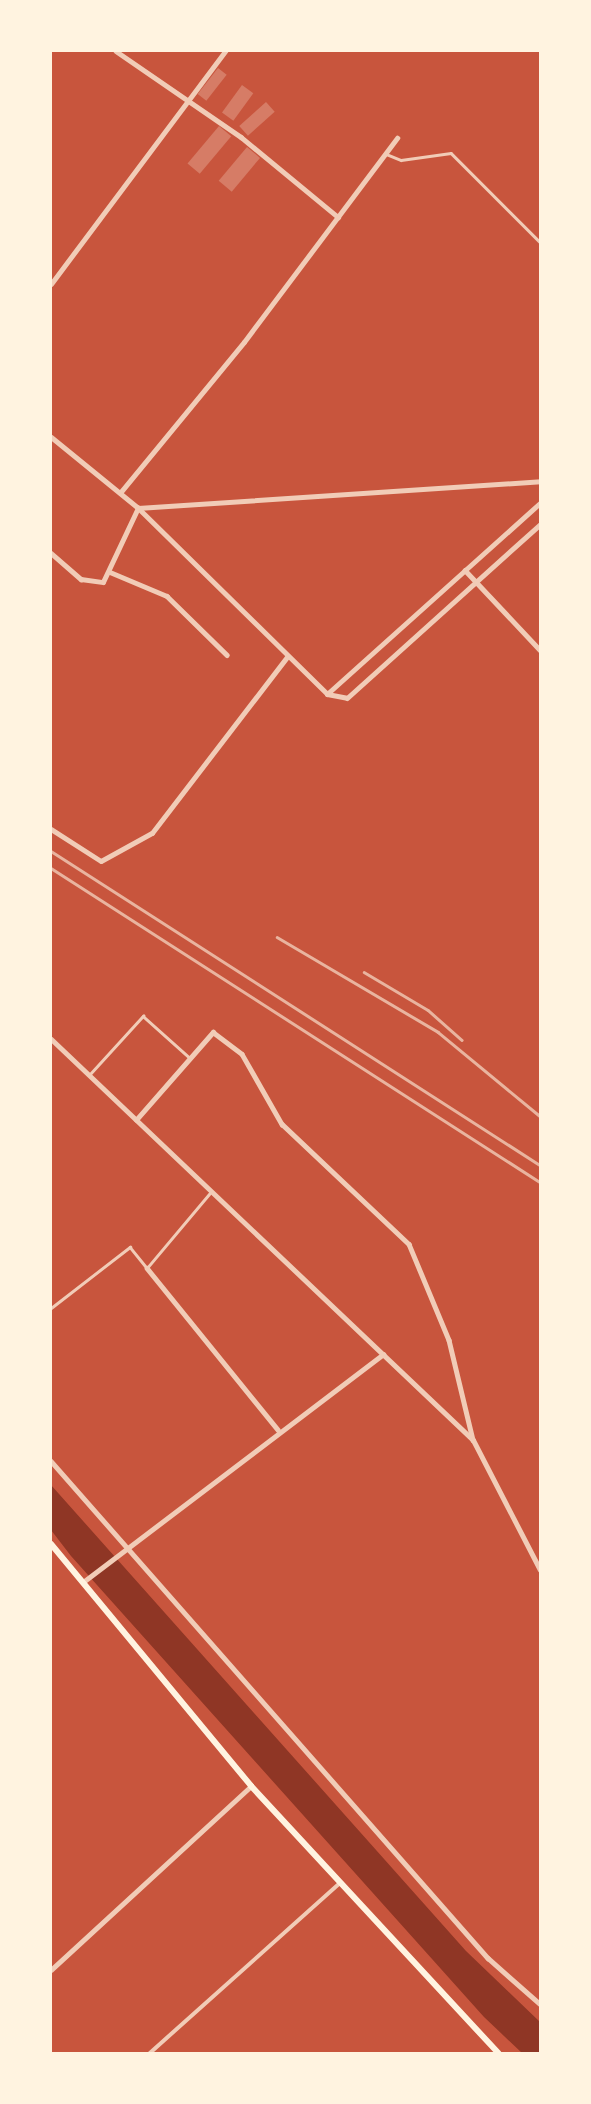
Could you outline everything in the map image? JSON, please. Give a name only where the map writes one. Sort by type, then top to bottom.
[{"type":"main road","points":[[51,1544],[86,1579],[251,1786],[498,2053]]},
{"type":"street","points":[[116,51],[189,99],[338,217]]},
{"type":"street","points":[[51,284],[225,51]]},
{"type":"street","points":[[120,494],[397,138]]},
{"type":"street","points":[[51,437],[138,508],[327,694],[347,698],[540,524]]},
{"type":"street","points":[[138,508],[540,481]]},
{"type":"street","points":[[327,694],[540,503]]},
{"type":"street","points":[[51,553],[81,579],[103,582],[138,508]]},
{"type":"street","points":[[465,570],[540,650]]},
{"type":"street","points":[[110,572],[167,596],[227,655]]},
{"type":"street","points":[[51,830],[101,861],[152,833],[287,657]]},
{"type":"street","points":[[136,1120],[213,1031],[242,1054],[282,1124],[409,1244],[428,1276],[449,1340],[473,1440],[540,1570]]},
{"type":"street","points":[[51,1039],[473,1440]]},
{"type":"street","points":[[147,1268],[278,1430]]},
{"type":"street","points":[[86,1579],[278,1430],[383,1354]]},
{"type":"street","points":[[51,1461],[123,1548],[488,1958],[540,2004]]},
{"type":"street","points":[[51,1970],[251,1786]]},
{"type":"street","points":[[150,2053],[339,1884]]},
{"type":"lane","points":[[385,154],[401,160],[451,153],[540,242]]},
{"type":"lane","points":[[88,1075],[143,1016],[189,1057]]},
{"type":"lane","points":[[51,1308],[130,1247],[147,1268],[212,1191]]},
{"type":"shaded area","points":[[51,1485],[466,1951],[540,2022],[540,2053],[522,2053],[484,2017],[71,1556],[51,1530]]},
{"type":"building","points":[[218,68],[227,75],[206,101],[198,94]]},
{"type":"building","points":[[242,85],[253,93],[233,121],[222,113]]},
{"type":"building","points":[[266,102],[275,112],[248,136],[239,126]]},
{"type":"building","points":[[219,126],[231,136],[200,174],[188,164]]},
{"type":"building","points":[[247,147],[260,158],[232,192],[219,181]]},
{"type":"railway","points":[[51,851],[540,1165]]},
{"type":"railway","points":[[51,868],[540,1182]]},
{"type":"railway","points":[[277,937],[438,1032],[540,1116]]},
{"type":"railway","points":[[364,972],[428,1010],[462,1040]]}]
